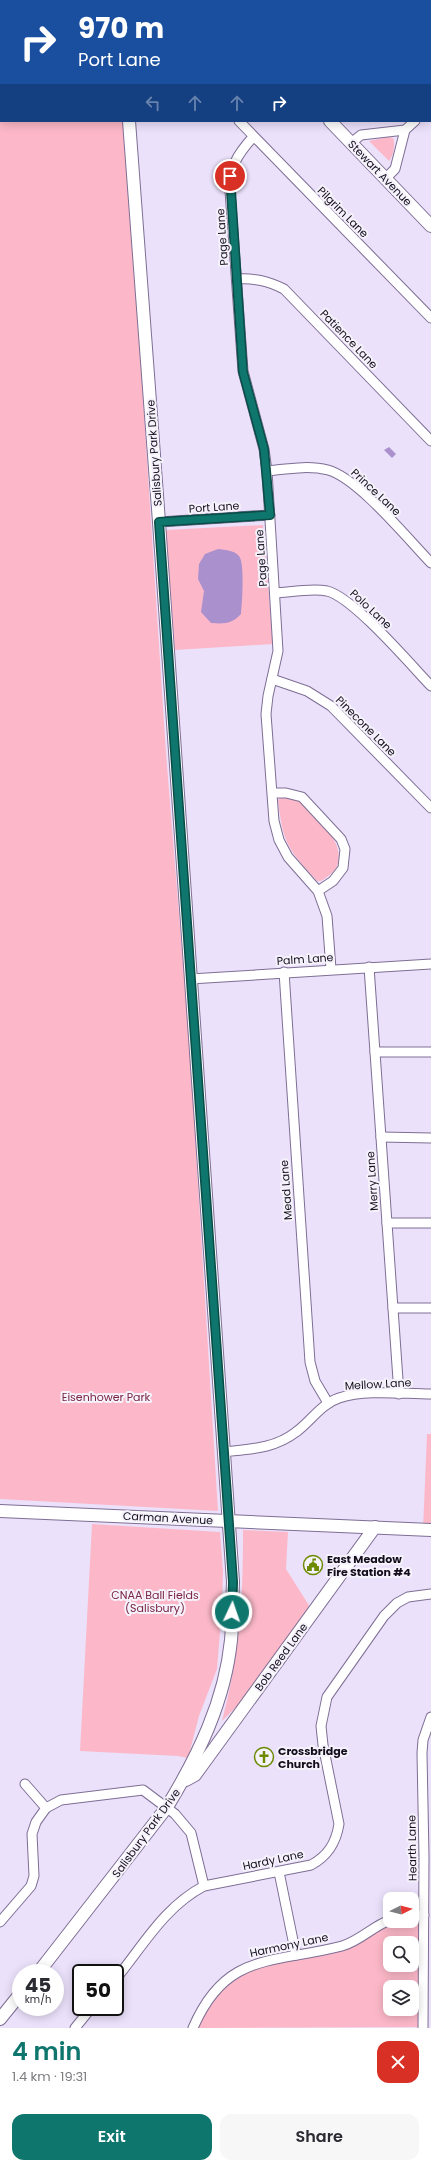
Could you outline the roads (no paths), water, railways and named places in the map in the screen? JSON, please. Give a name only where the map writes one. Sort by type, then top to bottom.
[{"type":"main road","name":"Salisbury Park Drive","points":[[45,1964],[167,1807],[183,1781],[204,1739],[219,1699],[231,1640],[233,1582],[159,522],[129,122]]},
{"type":"main road","name":"Stewart Avenue","points":[[331,122],[430,223]]},
{"type":"main road","name":"Carman Avenue","points":[[0,1511],[431,1530]]},
{"type":"main road","name":"Bob Reed Lane","points":[[183,1781],[194,1775],[376,1527]]},
{"type":"main road","points":[[212,1717],[219,1725],[230,1727]]},
{"type":"main road","points":[[0,2019],[12,2004]]},
{"type":"street","name":"Pilgrim Lane","points":[[239,122],[431,318]]},
{"type":"street","points":[[386,178],[395,169],[405,130],[414,122]]},
{"type":"street","points":[[351,143],[361,135],[405,130]]},
{"type":"street","name":"Page Lane","points":[[253,137],[234,162],[230,176],[243,372],[264,449],[267,471],[278,651],[266,714],[274,821],[279,840],[288,857],[318,891],[327,916],[331,969]]},
{"type":"street","name":"Patience Lane","points":[[237,279],[271,282],[284,289],[431,441]]},
{"type":"street","name":"Prince Lane","points":[[267,471],[314,468],[328,470],[343,476],[360,490],[431,563]]},
{"type":"street","name":"Port Lane","points":[[159,522],[270,515]]},
{"type":"street","name":"Polo Lane","points":[[275,593],[321,590],[342,597],[357,609],[431,686]]},
{"type":"street","name":"Pinecone Lane","points":[[272,679],[307,691],[331,706],[431,808]]},
{"type":"street","points":[[273,793],[286,793],[302,797],[341,839],[345,849],[343,868],[333,881],[318,891]]},
{"type":"street","name":"Palm Lane","points":[[190,979],[428,963]]},
{"type":"street","name":"Merry Lane","points":[[369,967],[399,1394]]},
{"type":"street","name":"Mead Lane","points":[[284,972],[310,1362],[315,1381],[328,1402]]},
{"type":"street","points":[[375,1052],[431,1052]]},
{"type":"street","points":[[381,1137],[431,1138]]},
{"type":"street","points":[[387,1222],[431,1222]]},
{"type":"street","points":[[393,1308],[431,1308]]},
{"type":"street","name":"Mellow Lane","points":[[224,1452],[265,1448],[278,1444],[297,1432],[328,1402],[353,1395],[431,1394]]},
{"type":"street","name":"Hardy Lane","points":[[124,1968],[169,1910],[181,1900],[204,1886],[279,1872],[318,1861],[332,1846],[338,1835],[338,1818],[323,1745],[321,1726],[327,1697],[384,1616],[397,1603],[408,1597],[431,1594]]},
{"type":"street","name":"Hearth Lane","points":[[421,2028],[427,1952],[424,1915],[422,1753],[423,1740],[431,1717]]},
{"type":"street","points":[[25,1784],[46,1808]]},
{"type":"street","points":[[0,1922],[31,1886],[34,1876],[32,1834],[36,1822],[46,1808],[61,1800],[143,1790],[167,1807],[191,1833],[204,1886]]},
{"type":"street","points":[[279,1872],[296,1955]]},
{"type":"street","points":[[419,1915],[424,1915]]},
{"type":"street","name":"Harmony Lane","points":[[193,2028],[200,2011],[227,1978],[245,1967],[348,1944],[383,1924]]},
{"type":"street","points":[[75,2028],[85,2016]]},
{"type":"place","name":"East Meadow Fire Station #4","points":[[313,1565]]},
{"type":"place","name":"Crossbridge Church","points":[[264,1757]]},
{"type":"park label","name":"Eisenhower Park","points":[[106,1397]]},
{"type":"park label","name":"CNAA Ball Fields (Salisbury)","points":[[155,1601]]}]
